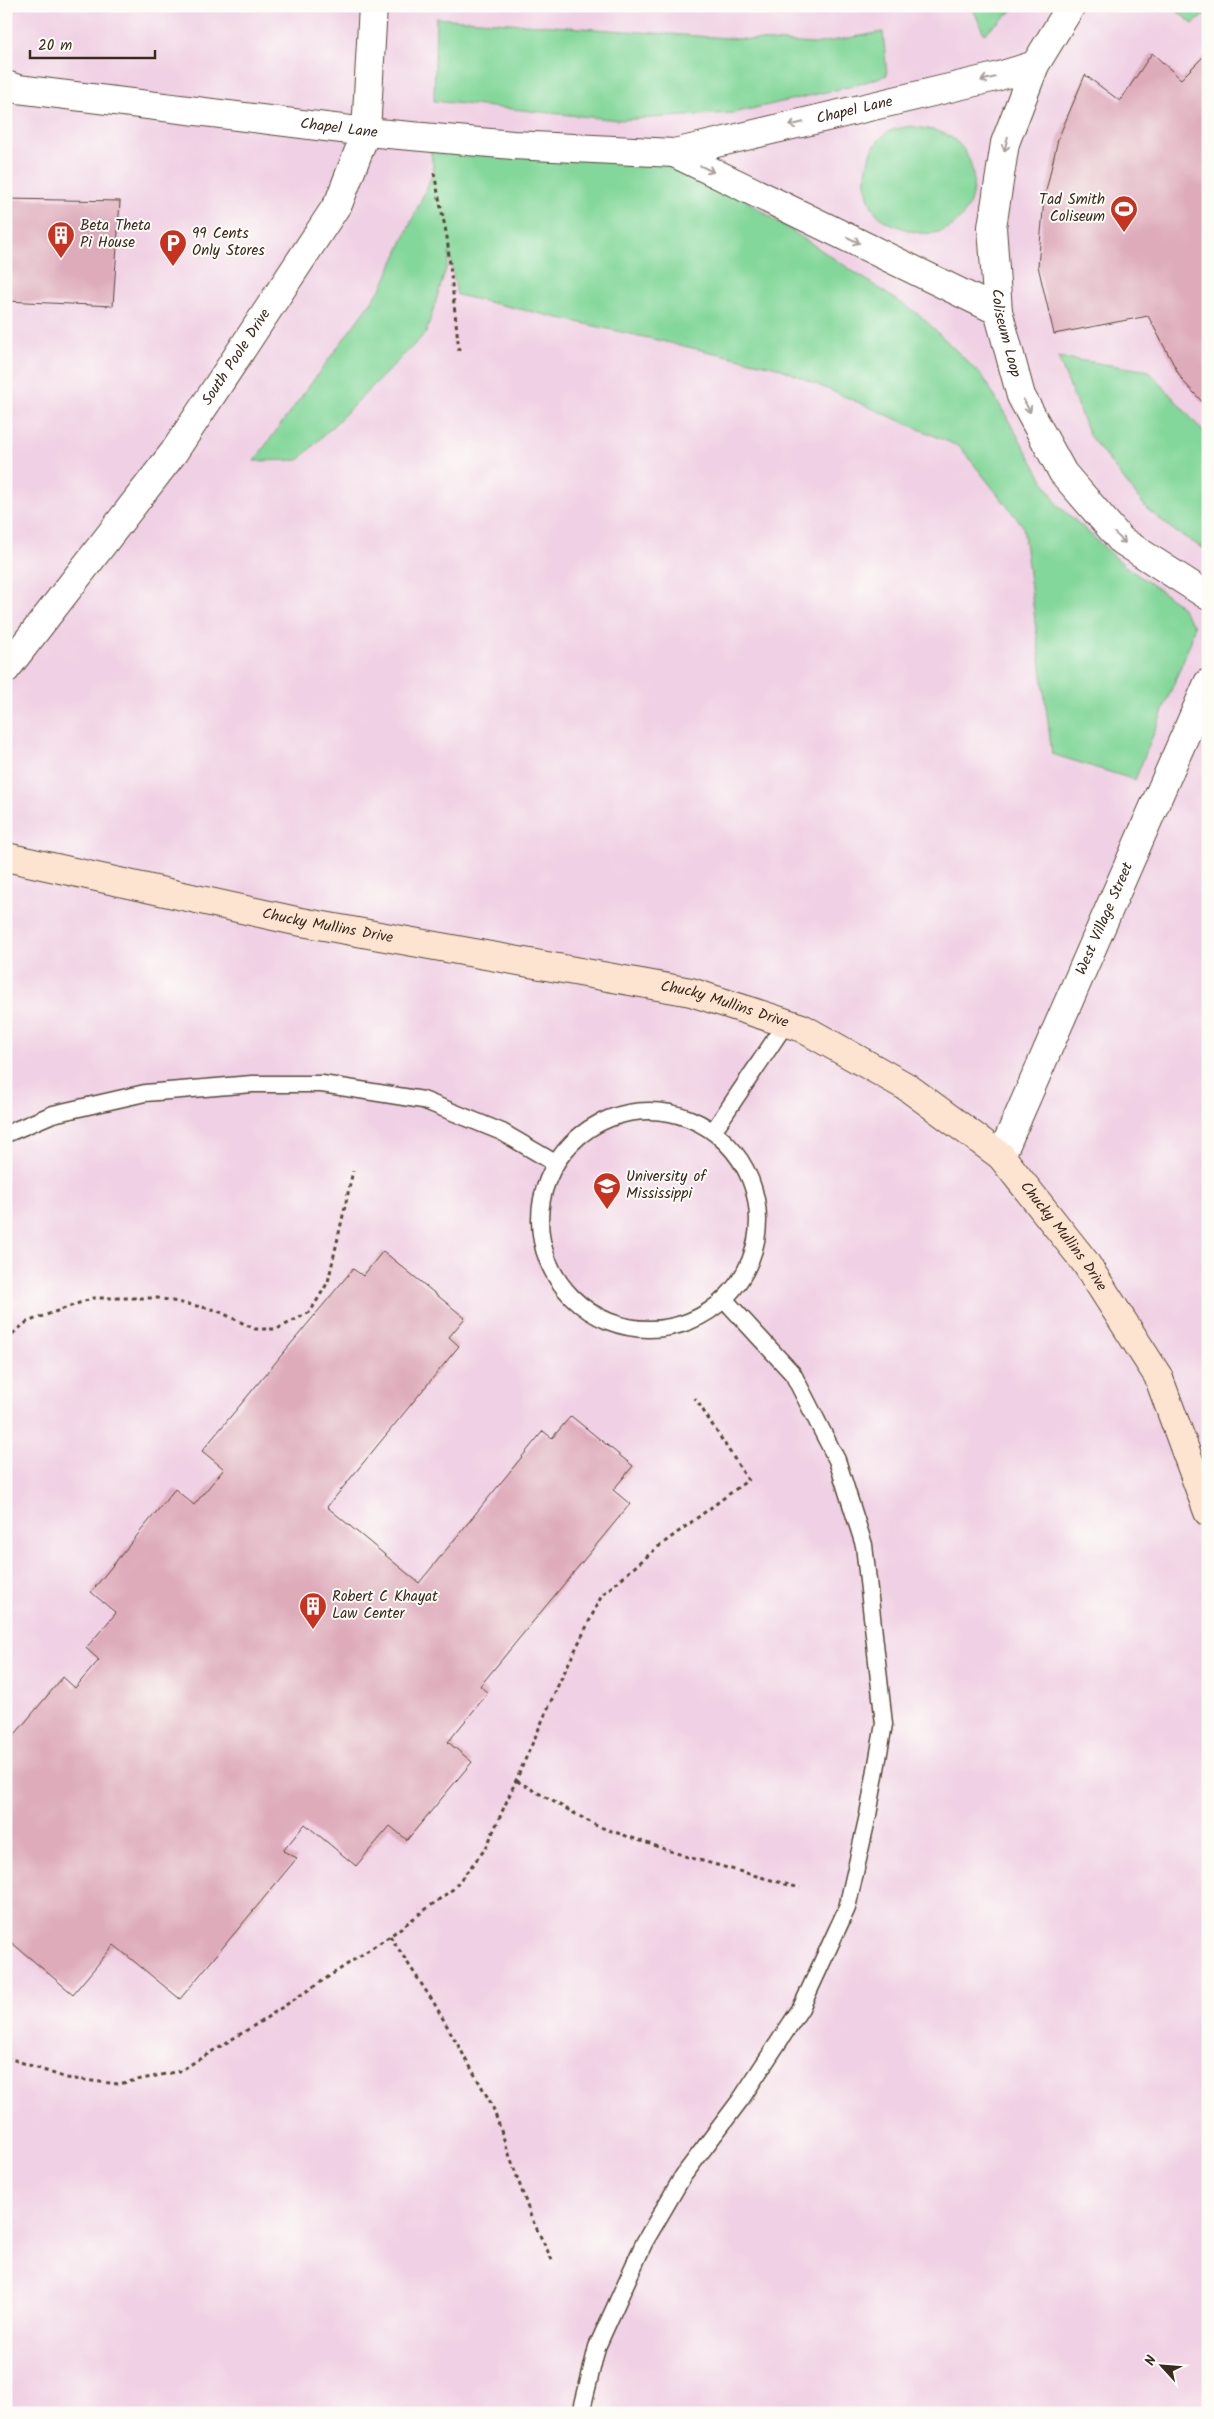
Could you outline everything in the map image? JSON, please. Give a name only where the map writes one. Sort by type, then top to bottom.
[{"type":"street","name":"South Poole Drive","points":[[6,668],[174,452],[339,202],[366,132],[373,6]]},
{"type":"street","name":"Coliseum Loop","points":[[1071,6],[1035,64],[1005,143],[992,227],[998,311],[1022,396],[1063,474],[1121,540],[1208,596]]},
{"type":"street","name":"Chapel Lane","points":[[6,85],[18,89],[366,132],[513,145],[674,153],[996,77],[1035,64]]},
{"type":"street","name":"Chapel Lane","points":[[674,153],[998,311]]},
{"type":"street","name":"West Village Street","points":[[1001,1156],[1208,683]]},
{"type":"street","name":"Chucky Mullins Drive","points":[[6,856],[296,921],[691,992],[802,1028],[907,1087],[1001,1156],[1085,1262],[1158,1376],[1208,1512]]},
{"type":"lane","points":[[714,1130],[786,1023]]},
{"type":"lane","points":[[6,1134],[52,1114],[145,1094],[252,1084],[322,1084],[423,1100],[502,1132],[555,1163]]},
{"type":"lane","points":[[656,1110],[698,1120],[714,1130],[732,1147],[754,1184],[759,1227],[748,1268],[725,1300],[685,1325],[642,1330],[600,1320],[567,1294],[545,1257],[540,1214],[550,1172],[555,1163],[577,1138],[614,1116],[656,1110]]},
{"type":"lane","points":[[581,2413],[597,2347],[644,2243],[683,2176],[742,2099],[801,2008],[847,1908],[868,1815],[884,1724],[864,1545],[838,1460],[793,1374],[725,1300]]},
{"type":"path","points":[[434,171],[447,238],[459,351]]},
{"type":"path","points":[[6,1339],[27,1322],[93,1298],[158,1298],[216,1310],[256,1329],[277,1328],[310,1312],[328,1282],[353,1171]]},
{"type":"path","points":[[6,2056],[66,2078],[118,2084],[180,2071],[260,2022],[390,1936],[453,1889],[486,1848],[560,1682],[602,1595],[658,1547],[748,1480],[696,1398]]},
{"type":"path","points":[[517,1780],[597,1826],[688,1857],[800,1888]]},
{"type":"path","points":[[390,1936],[434,2003],[492,2105],[530,2217],[553,2262]]},
{"type":"shaded area","name":"University of Mississippi","points":[[6,6],[1208,6],[1208,2413],[6,2413]]},
{"type":"green space","points":[[972,6],[1018,6],[984,34]]},
{"type":"green space","points":[[1171,6],[1208,6],[1208,12],[1193,24]]},
{"type":"green space","points":[[436,18],[814,44],[883,32],[887,75],[853,86],[733,113],[618,120],[434,101]]},
{"type":"green space","points":[[910,126],[937,131],[951,137],[967,154],[971,165],[973,189],[971,200],[960,219],[945,230],[919,233],[891,224],[882,219],[869,200],[866,177],[867,164],[877,142],[887,132]]},
{"type":"green space","points":[[428,137],[674,153],[921,316],[984,378],[1057,504],[1125,566],[1178,603],[1194,626],[1191,641],[1135,780],[1052,754],[1023,526],[960,447],[777,367],[457,295],[449,253],[449,259],[426,333],[299,460],[254,461],[382,287],[434,171]]},
{"type":"green space","points":[[1058,357],[1149,371],[1208,437],[1208,551],[1176,532],[1147,509],[1089,435]]},
{"type":"building","name":"Tad Smith Coliseum","points":[[1208,52],[1208,408],[1182,380],[1148,316],[1054,334],[1038,266],[1044,200],[1058,139],[1085,75],[1120,101],[1152,53],[1181,79]]},
{"type":"building","name":"Beta Theta Pi House","points":[[6,199],[120,201],[113,306],[6,301]]},
{"type":"building","name":"Robert C Khayat Law Center","points":[[383,1251],[465,1318],[449,1337],[459,1346],[327,1507],[419,1583],[543,1431],[552,1438],[571,1416],[633,1466],[613,1490],[630,1504],[480,1686],[488,1693],[448,1742],[472,1762],[407,1840],[390,1826],[356,1866],[305,1824],[283,1851],[297,1858],[180,1999],[114,1945],[73,1994],[6,1938],[6,1745],[63,1677],[75,1688],[99,1660],[86,1648],[116,1613],[91,1592],[175,1489],[194,1505],[224,1469],[202,1451],[353,1269],[363,1276]]},
{"type":"place","name":"Tad Smith Coliseum","points":[[1124,233]]},
{"type":"place","name":"Beta Theta Pi House","points":[[61,259]]},
{"type":"place","name":"99 Cents Only Stores","points":[[173,267]]},
{"type":"place","name":"University of Mississippi","points":[[607,1210]]},
{"type":"place","name":"Robert C Khayat Law Center","points":[[313,1630]]}]
